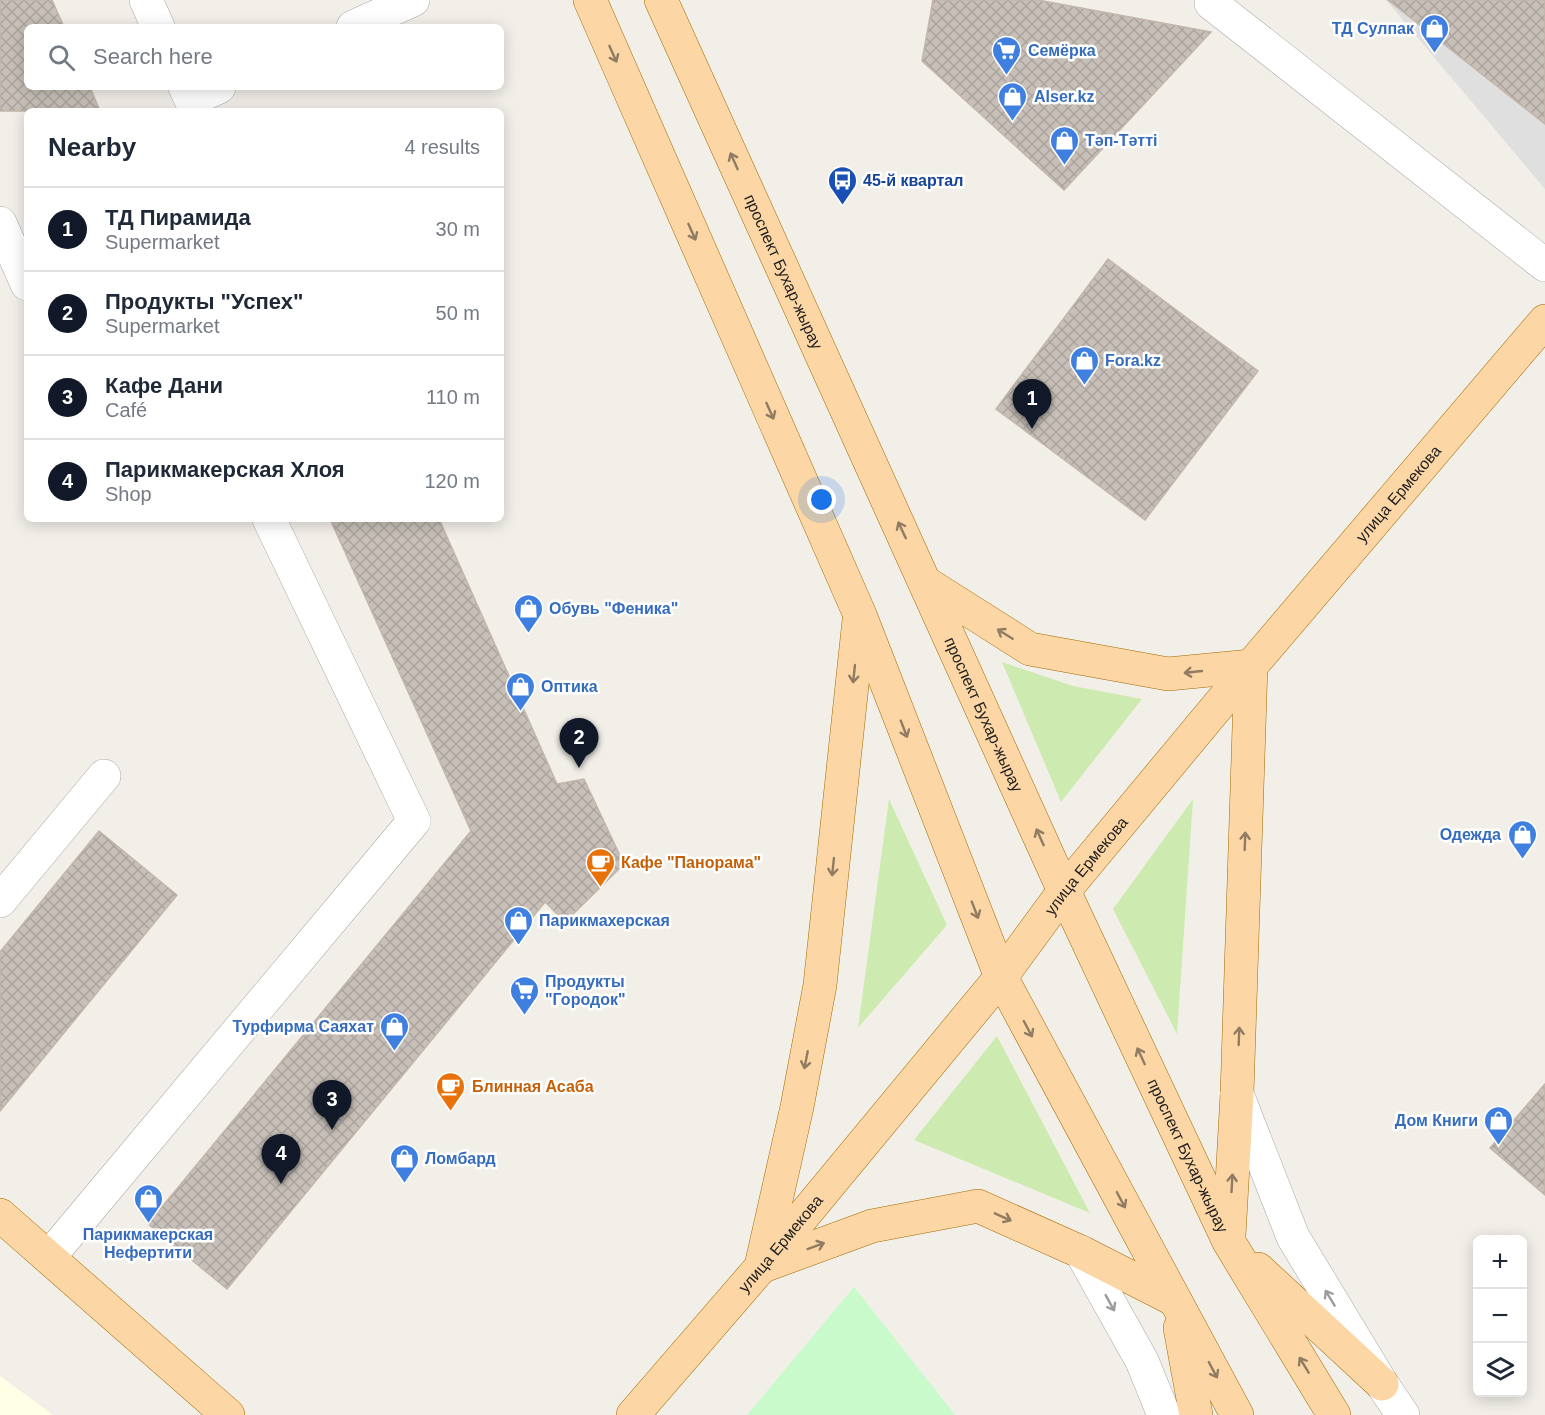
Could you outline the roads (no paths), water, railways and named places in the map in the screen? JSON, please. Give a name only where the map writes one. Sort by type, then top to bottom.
[{"type":"main road","points":[[590,0],[860,615],[1000,977],[1237,1415]]},
{"type":"main road","name":"проспект Бухар-жырау","points":[[661,0],[1064,891],[1229,1242],[1334,1415]]},
{"type":"main road","name":"улица Ермекова","points":[[633,1415],[761,1267],[1000,977],[1064,891],[1251,666],[1545,321]]},
{"type":"main road","points":[[926,583],[1029,649],[1168,674],[1251,666],[1237,1094],[1229,1242],[1382,1384]]},
{"type":"main road","points":[[761,1267],[797,1107],[820,985],[860,615]]},
{"type":"main road","points":[[761,1267],[872,1226],[978,1206],[1081,1252],[1175,1300]]},
{"type":"main road","points":[[0,1215],[228,1415]]},
{"type":"main road","points":[[1175,1300],[1196,1415]]},
{"type":"street","points":[[146,0],[157,24]]},
{"type":"street","points":[[1211,3],[1545,265]]},
{"type":"street","points":[[358,24],[392,4]]},
{"type":"street","points":[[186,90],[191,100],[213,90]]},
{"type":"street","points":[[0,223],[24,277]]},
{"type":"street","points":[[49,1257],[414,821],[270,522]]},
{"type":"street","points":[[0,901],[104,776]]},
{"type":"street","points":[[1237,1094],[1293,1237],[1403,1415]]},
{"type":"street","points":[[1081,1252],[1142,1361],[1164,1415]]},
{"type":"place","name":"ТД Сулпак","points":[[1435,54]]},
{"type":"place","name":"Семёрка","points":[[1007,76]]},
{"type":"place","name":"Alser.kz","points":[[1013,122]]},
{"type":"place","name":"Тәп-Тәтті","points":[[1064,166]]},
{"type":"place","name":"45-й квартал","points":[[842,206]]},
{"type":"place","name":"Fora.kz","points":[[1084,386]]},
{"type":"place","name":"ТД Пирамида","points":[[1032,429]]},
{"type":"place","name":"Обувь \"Феника\"","points":[[528,634]]},
{"type":"place","name":"Оптика","points":[[520,712]]},
{"type":"place","name":"Продукты \"Успех\"","points":[[579,768]]},
{"type":"place","name":"Одежда","points":[[1522,860]]},
{"type":"place","name":"Кафе \"Панорама\"","points":[[600,888]]},
{"type":"place","name":"Парикмахерская","points":[[518,946]]},
{"type":"place","name":"Продукты \"Городок\"","points":[[524,1016]]},
{"type":"place","name":"Турфирма Саяхат","points":[[395,1052]]},
{"type":"place","name":"Блинная Асаба","points":[[451,1112]]},
{"type":"place","name":"Кафе Дани","points":[[332,1130]]},
{"type":"place","name":"Дом Книги","points":[[1499,1146]]},
{"type":"place","name":"Парикмакерская Хлоя","points":[[281,1184]]},
{"type":"place","name":"Ломбард","points":[[404,1184]]},
{"type":"place","name":"Парикмакерская Нефертити","points":[[148,1224]]}]
